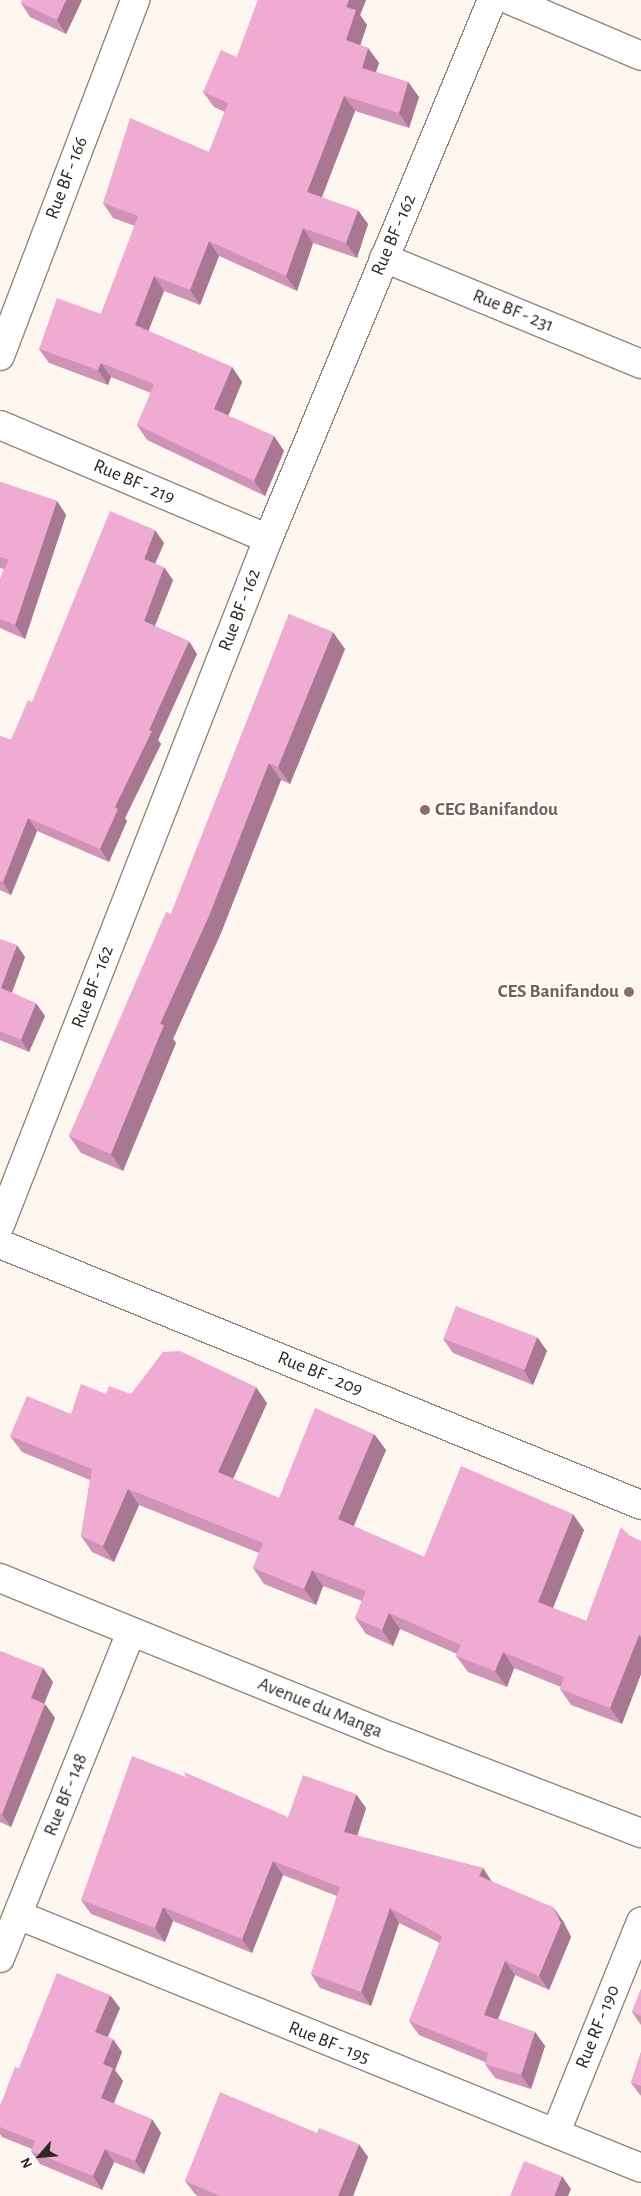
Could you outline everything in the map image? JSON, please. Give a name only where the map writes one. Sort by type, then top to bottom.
[{"type":"street","name":"Rue BF - 166","points":[[0,356],[135,0]]},
{"type":"street","name":"Rue BF - 162","points":[[0,1225],[268,539],[492,0]]},
{"type":"street","points":[[510,0],[641,56]]},
{"type":"street","name":"Rue BF - 231","points":[[384,258],[641,364]]},
{"type":"street","name":"Rue BF - 219","points":[[0,425],[268,539]]},
{"type":"street","name":"Rue BF - 209","points":[[0,1244],[641,1505]]},
{"type":"street","name":"Avenue du Manga","points":[[0,1578],[131,1632],[641,1833]]},
{"type":"street","name":"Rue BF - 148","points":[[0,1958],[131,1632]]},
{"type":"street","name":"Rue BF - 195","points":[[18,1914],[281,2024],[556,2132],[641,2168]]},
{"type":"street","name":"Rue RF - 190","points":[[556,2132],[641,1922]]},
{"type":"building","points":[[22,0],[66,0],[57,20],[21,3]]},
{"type":"building","points":[[258,0],[349,0],[346,7],[356,10],[346,40],[368,48],[362,68],[408,82],[399,113],[344,96],[307,192],[358,210],[346,243],[303,228],[286,276],[209,241],[190,290],[154,276],[135,325],[232,367],[214,409],[274,436],[254,481],[137,425],[154,384],[101,363],[98,370],[39,349],[57,298],[101,314],[138,216],[103,203],[130,118],[209,152],[228,103],[203,92],[221,50],[237,57]]},
{"type":"building","points":[[0,482],[57,501],[15,625],[0,619],[0,579],[9,560],[0,557]]},
{"type":"building","points":[[110,511],[155,530],[144,559],[164,567],[144,621],[189,641],[149,730],[152,731],[115,807],[118,809],[100,849],[28,818],[3,882],[0,881],[0,736],[11,740],[28,700],[32,702]]},
{"type":"building","points":[[289,614],[333,632],[278,767],[269,763],[209,916],[160,1024],[164,1025],[111,1154],[69,1136],[166,912],[171,914]]},
{"type":"building","points":[[0,939],[17,945],[1,988],[36,1003],[21,1040],[0,1031]]},
{"type":"building","points":[[456,1306],[537,1337],[525,1370],[443,1339]]},
{"type":"building","points":[[180,1351],[256,1387],[218,1472],[279,1498],[315,1408],[374,1434],[338,1519],[424,1557],[461,1466],[573,1514],[538,1602],[586,1621],[621,1527],[630,1536],[641,1541],[641,1636],[639,1635],[610,1708],[560,1689],[564,1677],[503,1652],[495,1671],[456,1656],[461,1645],[389,1613],[382,1630],[355,1618],[366,1591],[312,1570],[304,1589],[253,1568],[263,1543],[128,1489],[103,1546],[81,1536],[92,1469],[10,1436],[27,1396],[71,1414],[81,1384],[106,1394],[109,1386],[131,1394],[163,1352]]},
{"type":"building","points":[[0,1651],[43,1668],[31,1698],[45,1704],[2,1814],[0,1813]]},
{"type":"building","points":[[132,1756],[186,1777],[184,1772],[288,1817],[303,1775],[356,1794],[344,1832],[483,1868],[479,1876],[553,1907],[561,1923],[539,1976],[505,1961],[484,2015],[535,2032],[521,2075],[485,2064],[488,2053],[409,2021],[442,1936],[390,1908],[361,1992],[311,1974],[340,1887],[273,1861],[242,1939],[163,1907],[155,1928],[81,1900]]},
{"type":"building","points":[[57,1973],[110,1995],[95,2032],[113,2039],[103,2064],[113,2068],[101,2098],[152,2119],[135,2161],[105,2149],[93,2176],[31,2151],[35,2141],[0,2127],[0,2106],[15,2067],[19,2068]]},
{"type":"building","points":[[641,1989],[641,2016],[632,2012]]},
{"type":"building","points":[[641,2052],[641,2086],[631,2083]]},
{"type":"building","points":[[220,2092],[317,2133],[319,2128],[359,2144],[338,2196],[220,2196],[185,2181]]},
{"type":"building","points":[[524,2161],[562,2176],[554,2196],[510,2196]]},
{"type":"place","name":"CEG Banifandou","points":[[425,810]]},
{"type":"place","name":"CES Banifandou","points":[[629,992]]}]
